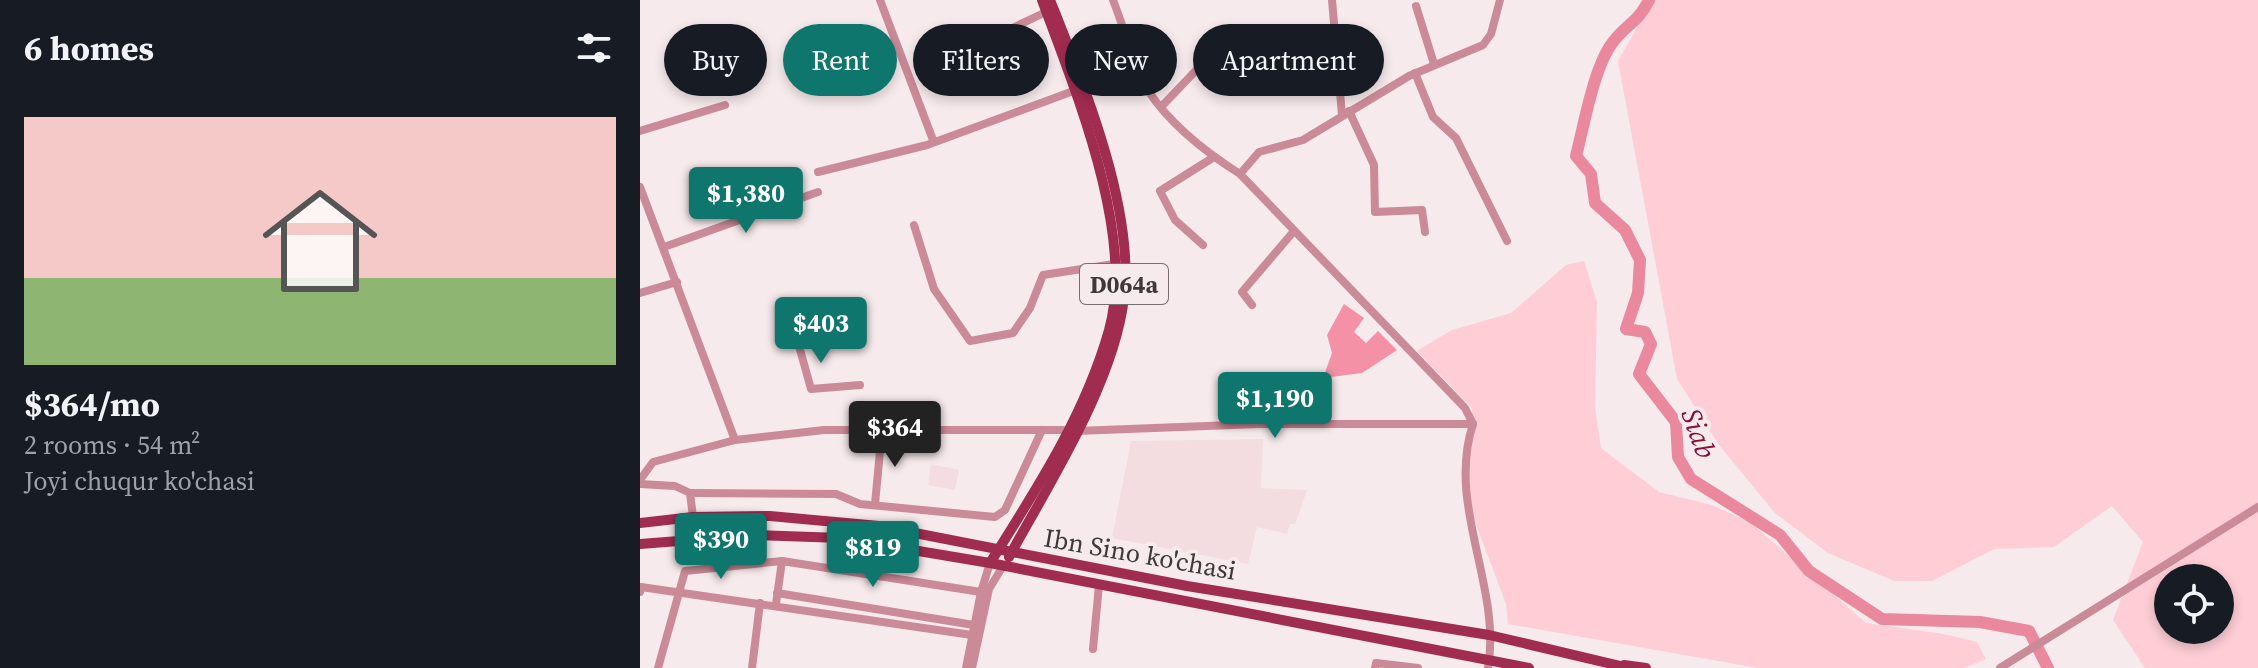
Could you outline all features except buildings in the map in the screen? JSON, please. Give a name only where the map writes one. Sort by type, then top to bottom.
[{"type":"main road","name":"D064a","points":[[1042,0],[1065,61]]},
{"type":"main road","name":"D064a","points":[[1003,566],[1005,551],[1072,430],[1117,332],[1124,296],[1117,198],[1050,0]]},
{"type":"main road","name":"D064a","points":[[1072,430],[1110,329],[1114,264],[1106,200],[1078,96]]},
{"type":"main road","name":"Ibn Sino ko'chasi","points":[[640,523],[693,517],[805,517],[879,526],[1005,551],[1489,635],[1624,666],[1646,668]]},
{"type":"main road","name":"Ibn Sino ko'chasi","points":[[640,544],[684,538],[798,535],[990,563],[1489,664],[1529,668]]},
{"type":"main road","name":"D064a","points":[[990,563],[1005,551]]},
{"type":"street","points":[[880,0],[933,140]]},
{"type":"street","points":[[1113,0],[1148,91],[1214,157],[1240,174],[1452,392],[1473,424]]},
{"type":"street","points":[[1332,0],[1346,113],[1374,165],[1375,212],[1422,210],[1425,232]]},
{"type":"street","points":[[1240,174],[1259,152],[1303,140],[1415,73],[1488,41],[1494,2]]},
{"type":"street","points":[[1416,6],[1434,64]]},
{"type":"street","points":[[1021,24],[1046,12]]},
{"type":"street","points":[[1415,73],[1433,117],[1456,138],[1507,241]]},
{"type":"street","points":[[1162,106],[1193,74]]},
{"type":"street","points":[[818,172],[927,145],[933,140],[1065,94]]},
{"type":"street","points":[[640,131],[725,105]]},
{"type":"street","points":[[1203,245],[1175,220],[1160,191],[1214,157]]},
{"type":"street","points":[[640,187],[735,440]]},
{"type":"street","points":[[664,247],[818,192]]},
{"type":"street","points":[[914,225],[934,289],[970,341],[1013,333],[1030,308],[1043,275],[1114,264]]},
{"type":"street","points":[[1252,305],[1242,292],[1294,231]]},
{"type":"street","points":[[640,293],[677,282]]},
{"type":"street","points":[[794,328],[811,389],[860,385]]},
{"type":"street","points":[[1042,430],[1005,510],[995,517],[860,504],[836,494],[690,493],[675,486],[640,482],[653,462],[735,440],[824,430],[1473,424]]},
{"type":"street","points":[[1473,424],[1467,439],[1465,495],[1489,635],[1489,664]]},
{"type":"street","points":[[879,526],[882,430]]},
{"type":"street","points":[[690,493],[693,517]]},
{"type":"street","points":[[2000,668],[2258,507]]},
{"type":"street","points":[[658,668],[681,577],[692,568],[782,561],[981,592]]},
{"type":"street","points":[[776,604],[782,561]]},
{"type":"street","points":[[966,668],[990,563]]},
{"type":"street","points":[[972,668],[989,589],[1003,566]]},
{"type":"street","points":[[1093,649],[1099,585]]},
{"type":"street","points":[[640,588],[973,630]]},
{"type":"street","points":[[777,593],[973,630]]},
{"type":"street","points":[[752,668],[760,603]]},
{"type":"street","points":[[1375,668],[1376,663],[1418,668]]},
{"type":"shaded area","points":[[1653,0],[2258,0],[2258,668],[2145,668],[2113,620],[2143,542],[2112,506],[2054,547],[1994,549],[1932,581],[1894,581],[1828,553],[1775,513],[1719,445],[1677,379],[1618,61]]},
{"type":"shaded area","points":[[1584,261],[1597,302],[1595,407],[1601,448],[1659,492],[1712,505],[1751,523],[1866,623],[1977,642],[1986,659],[1964,668],[1758,668],[1508,624],[1506,604],[1465,495],[1473,436],[1472,408],[1417,351],[1452,330],[1511,313],[1566,265]]},
{"type":"shaded area","points":[[1344,304],[1364,318],[1354,332],[1366,343],[1378,331],[1397,350],[1362,373],[1323,378],[1332,353],[1327,335]]},
{"type":"shaded area","points":[[1263,439],[1261,488],[1307,490],[1295,524],[1290,524],[1287,534],[1257,527],[1248,564],[1112,538],[1131,441]]},
{"type":"shaded area","points":[[931,464],[959,470],[955,490],[928,485]]},
{"type":"waterway","name":"Siab","points":[[1649,0],[1606,53],[1590,96],[1576,156],[1591,174],[1595,203],[1625,230],[1640,260],[1638,293],[1626,329],[1645,332],[1651,344],[1639,374],[1676,422],[1678,457],[1691,479],[1780,535],[1809,571],[1882,619],[1980,622],[2029,631],[2048,668]]}]
